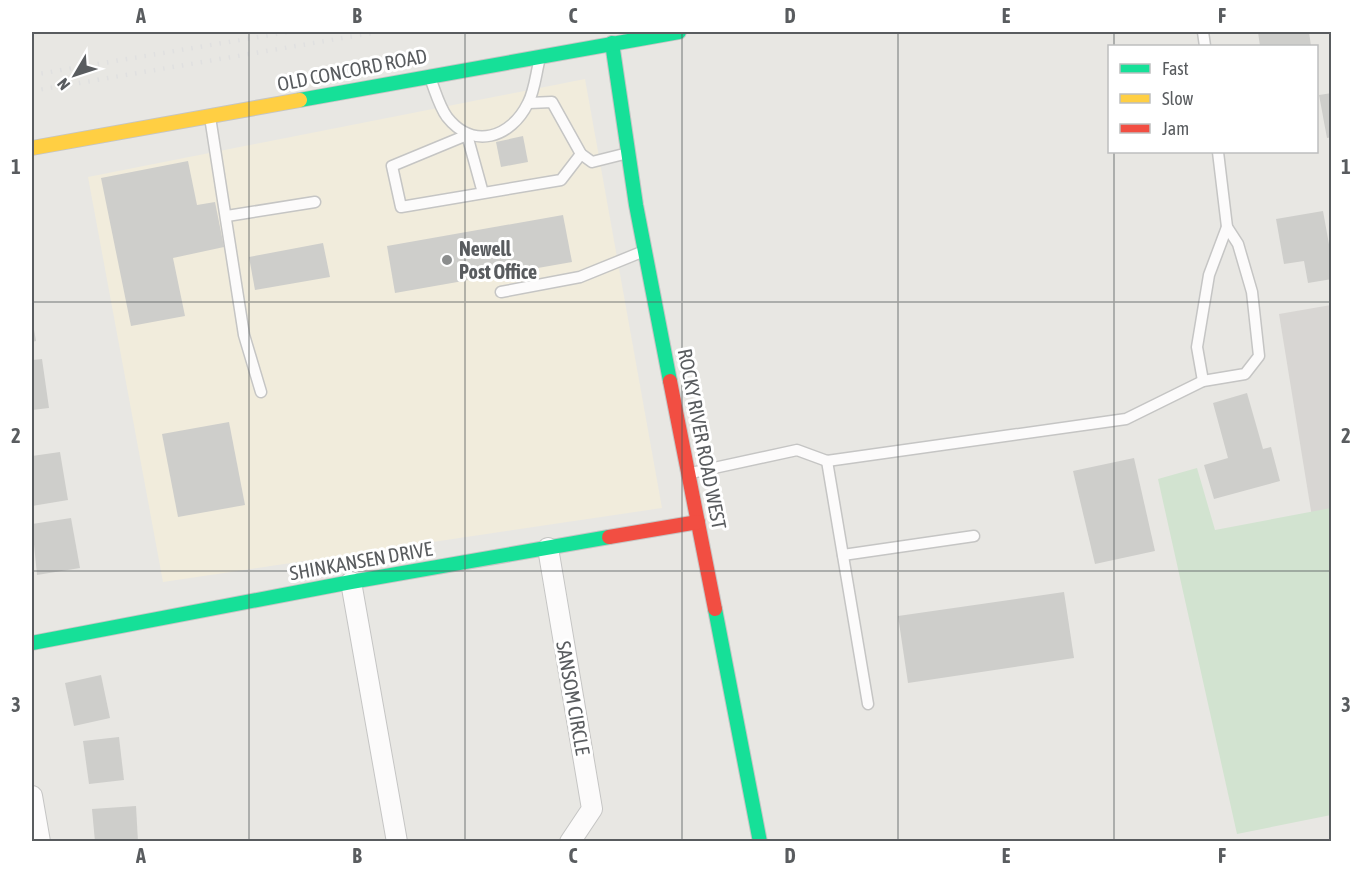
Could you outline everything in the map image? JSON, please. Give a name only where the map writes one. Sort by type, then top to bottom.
[{"type":"street","name":"OLD CONCORD ROAD","points":[[32,148],[679,32]]},
{"type":"street","name":"ROCKY RIVER ROAD WEST","points":[[612,43],[645,251],[760,842]]},
{"type":"street","name":"SHINKANSEN DRIVE","points":[[32,643],[351,582],[698,522]]},
{"type":"street","name":"SANSOM CIRCLE","points":[[548,548],[592,809],[570,842]]},
{"type":"street","points":[[351,582],[396,842]]},
{"type":"street","points":[[32,796],[40,842]]},
{"type":"lane","points":[[541,55],[529,103],[515,122],[503,132],[485,138],[467,135],[392,166],[401,207],[561,180],[581,154]]},
{"type":"lane","points":[[429,76],[446,116],[467,135],[483,193]]},
{"type":"lane","points":[[529,103],[552,102],[581,154],[592,162],[628,153]]},
{"type":"lane","points":[[210,117],[244,335],[261,392]]},
{"type":"lane","points":[[689,474],[797,450],[827,460],[1126,419],[1203,381],[1245,374],[1259,356],[1252,292],[1238,244],[1227,226],[1218,153]]},
{"type":"lane","points":[[227,216],[315,202]]},
{"type":"lane","points":[[1203,381],[1197,347],[1209,275],[1227,226]]},
{"type":"lane","points":[[501,292],[580,277],[645,251]]},
{"type":"lane","points":[[827,460],[868,704]]},
{"type":"lane","points":[[843,555],[974,536]]},
{"type":"shaded area","points":[[585,79],[662,508],[163,582],[88,177]]},
{"type":"shaded area","points":[[1331,305],[1331,514],[1312,517],[1279,314]]},
{"type":"green space","points":[[1197,468],[1215,530],[1331,508],[1331,815],[1237,834],[1158,479]]},
{"type":"building","points":[[1258,32],[1309,32],[1311,45],[1260,45]]},
{"type":"building","points":[[1332,93],[1332,137],[1327,138],[1319,95]]},
{"type":"building","points":[[523,136],[528,162],[501,167],[496,142]]},
{"type":"building","points":[[188,161],[197,205],[215,202],[224,247],[173,258],[185,316],[131,326],[101,178]]},
{"type":"building","points":[[1323,211],[1332,261],[1332,279],[1308,283],[1304,261],[1284,264],[1276,219]]},
{"type":"building","name":"Newell Post Office","points":[[563,215],[572,262],[395,293],[387,246]]},
{"type":"building","points":[[323,243],[330,277],[255,290],[249,257]]},
{"type":"building","points":[[32,318],[36,341],[32,342]]},
{"type":"building","points":[[42,359],[49,408],[32,410],[32,360]]},
{"type":"building","points":[[1247,393],[1263,449],[1271,447],[1280,481],[1214,499],[1204,465],[1228,458],[1213,403]]},
{"type":"building","points":[[229,422],[245,505],[178,517],[162,434]]},
{"type":"building","points":[[60,452],[68,500],[32,506],[32,456]]},
{"type":"building","points":[[1134,458],[1155,551],[1095,564],[1073,471]]},
{"type":"building","points":[[71,518],[80,568],[37,575],[32,524]]},
{"type":"building","points":[[1064,592],[1074,658],[908,683],[898,616]]},
{"type":"building","points":[[101,675],[110,718],[74,726],[65,683]]},
{"type":"building","points":[[119,737],[124,780],[89,784],[83,741]]},
{"type":"building","points":[[136,806],[138,842],[95,842],[92,809]]},
{"type":"railway","points":[[32,75],[288,32]]},
{"type":"railway","points":[[32,91],[378,32]]},
{"type":"traffic: fast","points":[[300,100],[679,32]]},
{"type":"traffic: fast","points":[[612,43],[636,205],[670,381]]},
{"type":"traffic: fast","points":[[32,643],[351,582],[609,537]]},
{"type":"traffic: fast","points":[[715,609],[760,842]]},
{"type":"traffic: slow","points":[[32,148],[300,100]]},
{"type":"traffic: jam","points":[[670,381],[715,609]]},
{"type":"traffic: jam","points":[[609,537],[698,522]]},
{"type":"place","name":"Newell Post Office","points":[[447,260]]}]
